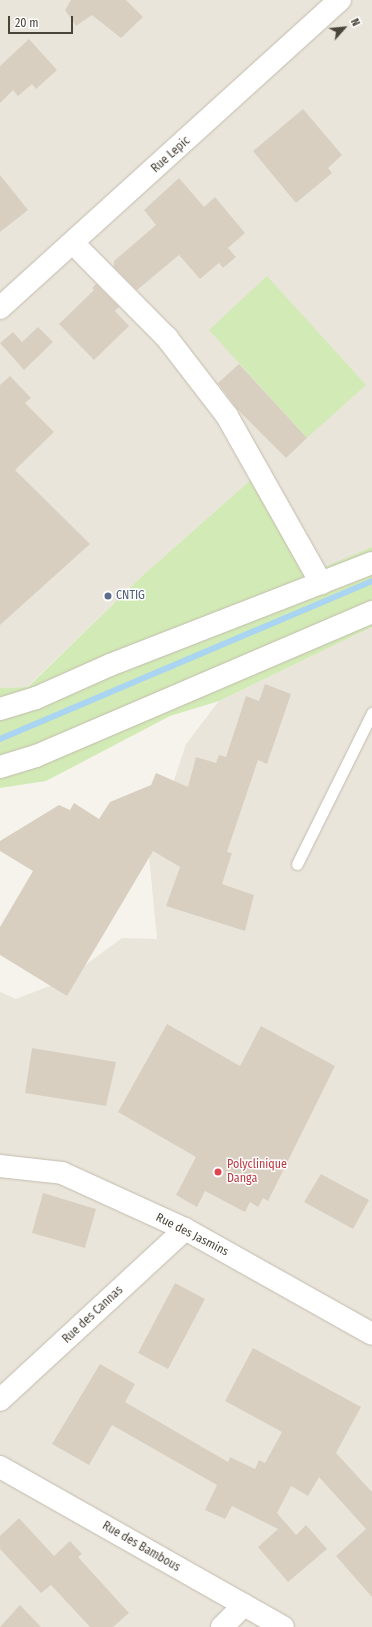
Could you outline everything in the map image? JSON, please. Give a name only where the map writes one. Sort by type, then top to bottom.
[{"type":"street","name":"Rue Lepic","points":[[0,308],[340,0]]},
{"type":"street","points":[[73,243],[167,338],[227,416],[321,583]]},
{"type":"street","points":[[0,709],[36,698],[110,665],[372,563]]},
{"type":"street","points":[[0,767],[36,756],[372,612]]},
{"type":"street","name":"Rue des Jasmins","points":[[0,1166],[62,1173],[185,1229],[372,1334]]},
{"type":"street","name":"Rue des Cannas","points":[[0,1400],[185,1229]]},
{"type":"street","name":"Rue des Bambous","points":[[0,1467],[283,1627]]},
{"type":"street","points":[[222,1627],[244,1605]]},
{"type":"lane","points":[[297,864],[372,713]]},
{"type":"shaded area","points":[[0,0],[372,0],[372,547],[322,569],[263,469],[141,577],[27,687],[0,688]]},
{"type":"shaded area","points":[[372,627],[372,1627],[0,1627],[0,992],[16,999],[65,980],[122,938],[157,939],[149,856],[186,744],[219,701]]},
{"type":"green space","points":[[267,276],[366,385],[307,438],[209,330]]},
{"type":"green space","points":[[263,469],[322,568],[372,547],[372,627],[219,701],[170,716],[46,781],[0,788],[0,688],[28,687],[141,577]]},
{"type":"building","points":[[71,0],[126,0],[143,17],[121,38],[92,15],[76,26],[65,10]]},
{"type":"building","points":[[29,39],[57,70],[36,89],[32,84],[18,96],[13,90],[0,103],[0,66]]},
{"type":"building","points":[[303,109],[342,155],[328,168],[332,173],[296,203],[253,151]]},
{"type":"building","points":[[0,175],[28,210],[0,232]]},
{"type":"building","points":[[179,178],[204,207],[215,197],[245,233],[228,248],[236,257],[223,268],[219,263],[200,279],[179,255],[137,290],[114,267],[114,261],[156,225],[144,210]]},
{"type":"building","points":[[96,284],[119,307],[115,311],[129,326],[94,360],[59,324],[94,290],[92,288]]},
{"type":"building","points":[[38,327],[53,342],[24,370],[0,343],[13,332],[22,342]]},
{"type":"building","points":[[239,364],[307,438],[286,458],[238,410],[218,383]]},
{"type":"building","points":[[10,376],[31,398],[25,403],[54,432],[15,470],[90,544],[0,625],[0,385]]},
{"type":"building","points":[[265,684],[291,694],[267,764],[258,760],[227,852],[232,853],[222,884],[254,895],[245,931],[166,906],[180,867],[153,851],[67,996],[0,955],[0,927],[33,871],[0,851],[0,841],[59,805],[70,810],[74,803],[99,819],[110,802],[151,785],[156,773],[188,787],[196,757],[216,763],[219,755],[226,757],[246,696],[259,701]]},
{"type":"building","points":[[167,1024],[240,1066],[261,1026],[335,1066],[268,1201],[263,1198],[258,1207],[250,1202],[245,1212],[205,1191],[197,1207],[176,1195],[196,1157],[118,1112]]},
{"type":"building","points":[[32,1048],[116,1062],[106,1106],[25,1093]]},
{"type":"building","points":[[321,1174],[369,1200],[353,1229],[304,1202]]},
{"type":"building","points":[[43,1193],[96,1209],[85,1248],[32,1233]]},
{"type":"building","points":[[175,1283],[205,1299],[168,1369],[138,1353]]},
{"type":"building","points":[[253,1348],[361,1407],[336,1453],[372,1492],[372,1597],[336,1556],[366,1529],[319,1477],[308,1496],[291,1486],[277,1513],[296,1535],[306,1525],[327,1549],[288,1582],[258,1547],[278,1529],[232,1506],[225,1519],[205,1510],[217,1485],[112,1425],[89,1465],[52,1444],[100,1364],[135,1384],[125,1402],[228,1462],[230,1457],[255,1469],[259,1460],[265,1463],[282,1432],[225,1401]]},
{"type":"building","points":[[19,1518],[54,1556],[70,1541],[82,1554],[78,1557],[129,1613],[113,1627],[90,1627],[51,1585],[41,1593],[0,1549],[0,1536]]},
{"type":"building","points":[[20,1605],[41,1627],[0,1627]]},
{"type":"waterway","points":[[0,739],[372,581]]},
{"type":"place","name":"CNTIG","points":[[108,596]]},
{"type":"place","name":"Polyclinique Danga","points":[[218,1172]]}]
